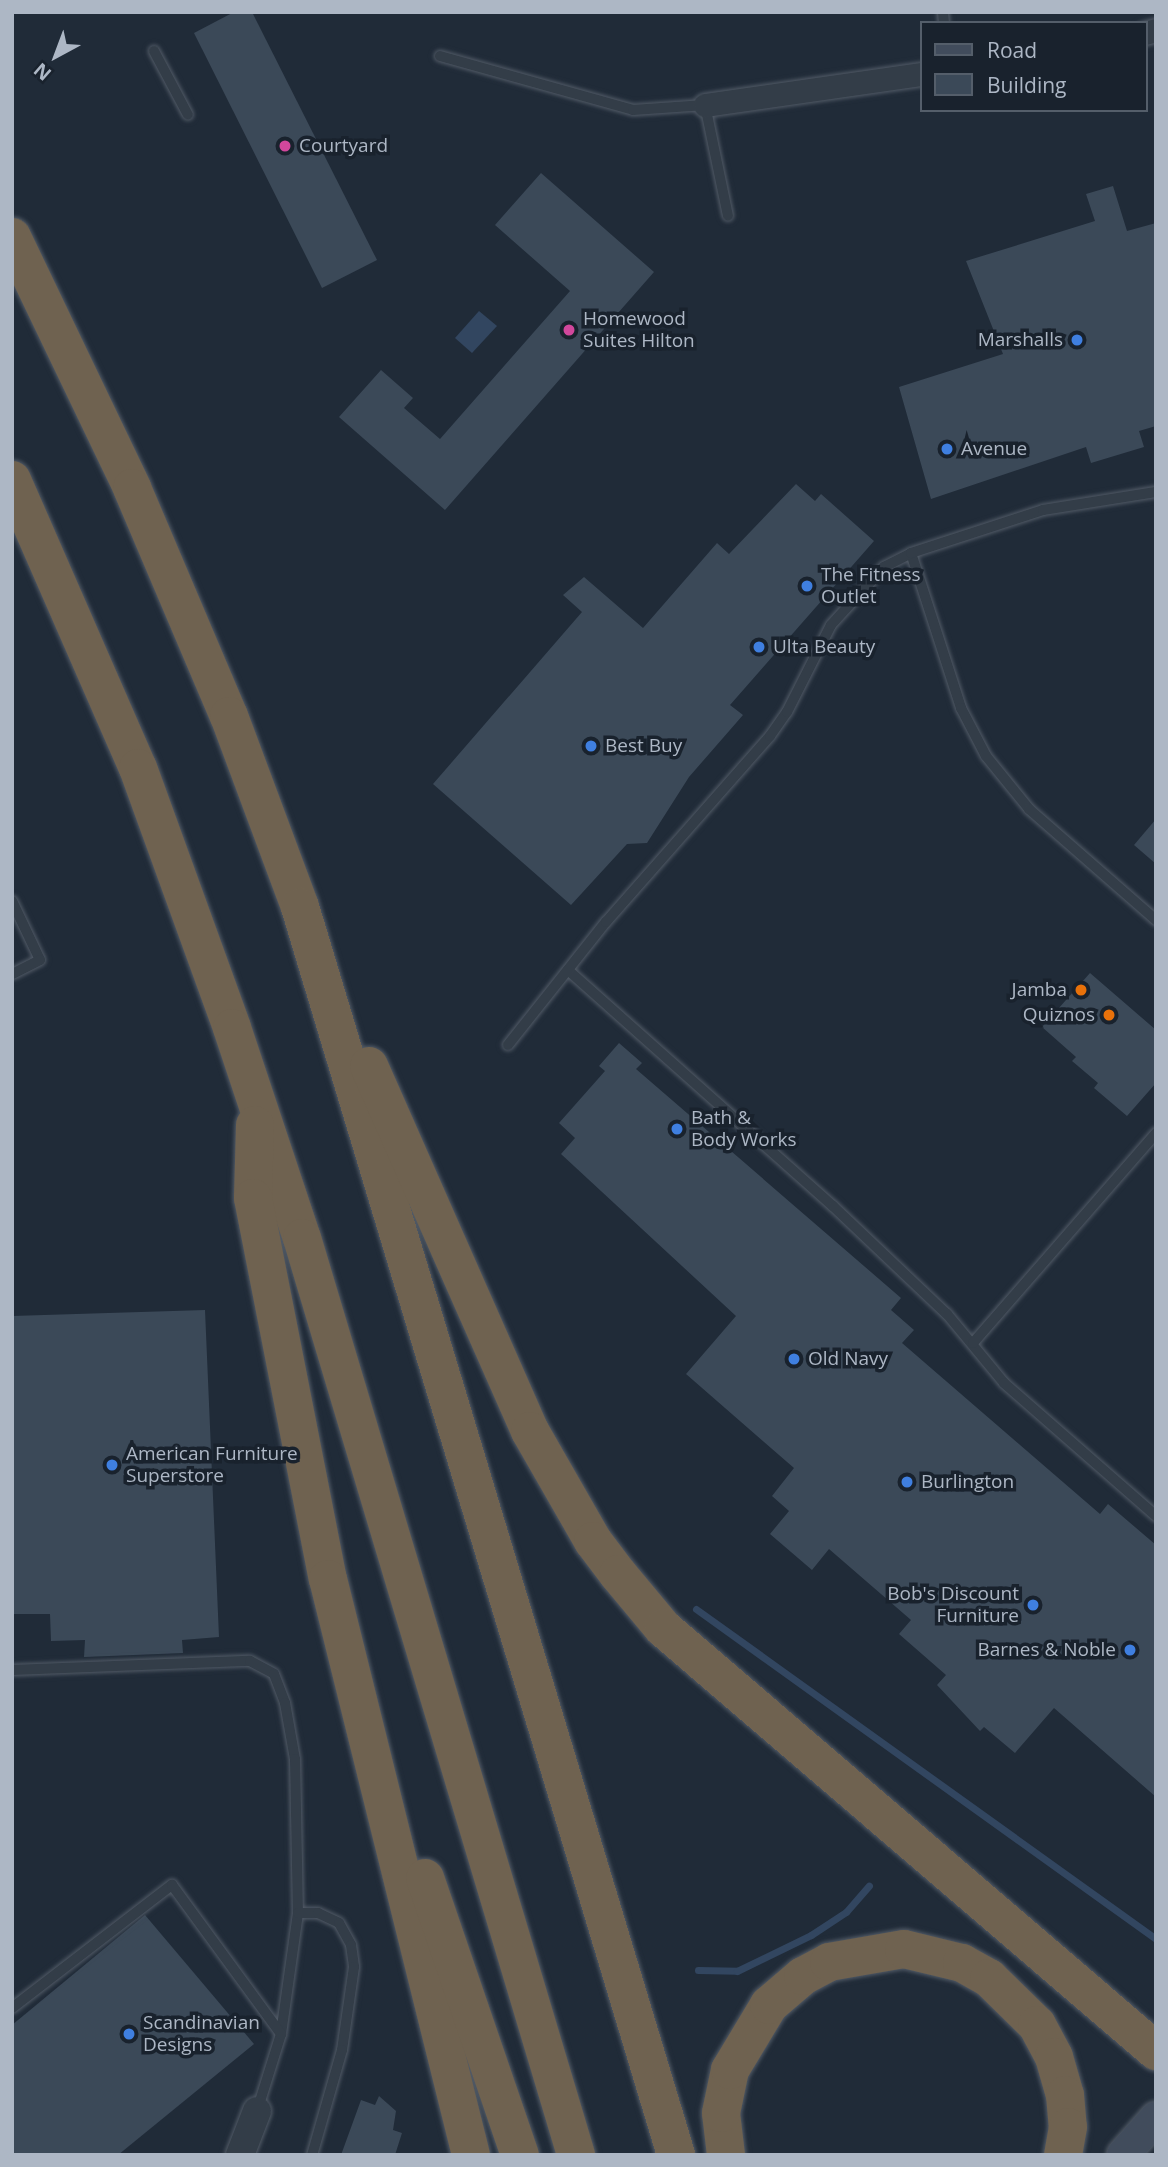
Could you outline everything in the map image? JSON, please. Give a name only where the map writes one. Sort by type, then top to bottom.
[{"type":"highway","points":[[12,237],[132,488],[213,678],[309,936],[676,2155]]},
{"type":"highway","points":[[12,480],[138,768],[302,1238],[576,2155]]},
{"type":"highway","points":[[309,936],[447,1236],[530,1431],[593,1541],[663,1628],[1156,2051]]},
{"type":"highway","points":[[256,1102],[253,1198],[328,1579],[471,2155]]},
{"type":"highway","points":[[367,1741],[414,1845],[520,2155]]},
{"type":"highway","points":[[726,2155],[721,2113],[727,2080],[738,2050],[769,2004],[803,1976],[829,1962],[904,1949],[962,1963],[989,1978],[1037,2025],[1054,2057],[1065,2095],[1068,2127],[1063,2155]]},
{"type":"main road","points":[[1123,2155],[1156,2118]]},
{"type":"street","points":[[705,105],[920,74]]},
{"type":"street","points":[[240,2155],[257,2110]]},
{"type":"lane","points":[[154,51],[188,115]]},
{"type":"lane","points":[[440,56],[633,110],[705,105],[728,216]]},
{"type":"lane","points":[[508,1045],[568,970],[769,736],[787,712],[831,625],[884,567],[911,553],[1053,507],[1156,492]]},
{"type":"lane","points":[[911,553],[961,708],[986,756],[1028,809],[1156,920]]},
{"type":"lane","points":[[12,901],[40,960],[12,974]]},
{"type":"lane","points":[[568,970],[833,1206],[973,1343],[1010,1388],[1156,1516]]},
{"type":"lane","points":[[973,1343],[1156,1133]]},
{"type":"lane","points":[[12,1670],[250,1661],[264,1665],[281,1688],[295,1759],[298,1913],[281,2034],[257,2110]]},
{"type":"lane","points":[[12,2008],[172,1885],[281,2034]]},
{"type":"lane","points":[[298,1913],[318,1913],[339,1923],[351,1945],[354,1967],[342,2050],[312,2155]]},
{"type":"water","points":[[479,311],[497,326],[472,353],[455,338]]},
{"type":"building","name":"Courtyard","points":[[234,12],[252,12],[377,260],[322,288],[194,33]]},
{"type":"building","name":"Homewood Suites Hilton","points":[[541,173],[654,272],[445,510],[339,417],[381,370],[413,398],[404,408],[440,439],[570,291],[495,225]]},
{"type":"building","name":"Marshalls","points":[[1113,186],[1127,231],[1156,223],[1156,426],[1139,431],[1144,447],[1091,463],[1086,447],[931,499],[899,387],[1003,354],[966,261],[1095,221],[1086,194]]},
{"type":"building","name":"Best Buy","points":[[796,484],[815,501],[821,494],[874,541],[730,705],[743,715],[689,777],[647,843],[627,844],[571,905],[433,784],[582,612],[563,595],[584,577],[643,628],[717,543],[729,554]]},
{"type":"building","points":[[1156,819],[1156,864],[1134,845]]},
{"type":"building","points":[[1090,973],[1156,1030],[1156,1083],[1127,1116],[1094,1088],[1098,1083],[1072,1061],[1076,1057],[1042,1027]]},
{"type":"building","points":[[619,1043],[642,1063],[636,1069],[901,1298],[891,1310],[914,1330],[902,1343],[1100,1514],[1108,1504],[1156,1545],[1156,1797],[1054,1708],[1015,1753],[984,1727],[980,1731],[937,1685],[946,1675],[899,1634],[911,1620],[829,1549],[812,1570],[770,1534],[789,1511],[772,1496],[794,1468],[686,1374],[736,1316],[561,1154],[575,1138],[559,1123],[605,1071],[599,1066]]},
{"type":"building","name":"American Furniture Superstore","points":[[205,1310],[219,1637],[182,1640],[183,1653],[84,1657],[85,1640],[51,1641],[50,1614],[12,1614],[12,1316]]},
{"type":"building","name":"Scandinavian Designs","points":[[145,1915],[254,2044],[118,2155],[12,2155],[12,2025]]},
{"type":"building","points":[[379,2096],[396,2111],[393,2130],[402,2133],[395,2155],[341,2155],[361,2100],[375,2105]]},
{"type":"waterway","points":[[696,1609],[1156,1939]]},
{"type":"waterway","points":[[698,1970],[737,1971],[811,1935],[846,1912],[869,1886]]},
{"type":"place","name":"Courtyard","points":[[285,146]]},
{"type":"place","name":"Homewood Suites Hilton","points":[[569,330]]},
{"type":"place","name":"Marshalls","points":[[1077,340]]},
{"type":"place","name":"Avenue","points":[[947,449]]},
{"type":"place","name":"The Fitness Outlet","points":[[807,586]]},
{"type":"place","name":"Ulta Beauty","points":[[759,647]]},
{"type":"place","name":"Best Buy","points":[[591,746]]},
{"type":"place","name":"Jamba","points":[[1081,990]]},
{"type":"place","name":"Quiznos","points":[[1109,1015]]},
{"type":"place","name":"Bath & Body Works","points":[[677,1129]]},
{"type":"place","name":"Old Navy","points":[[794,1359]]},
{"type":"place","name":"American Furniture Superstore","points":[[112,1465]]},
{"type":"place","name":"Burlington","points":[[907,1482]]},
{"type":"place","name":"Bob's Discount Furniture","points":[[1033,1605]]},
{"type":"place","name":"Barnes & Noble","points":[[1130,1650]]},
{"type":"place","name":"Scandinavian Designs","points":[[129,2034]]}]
